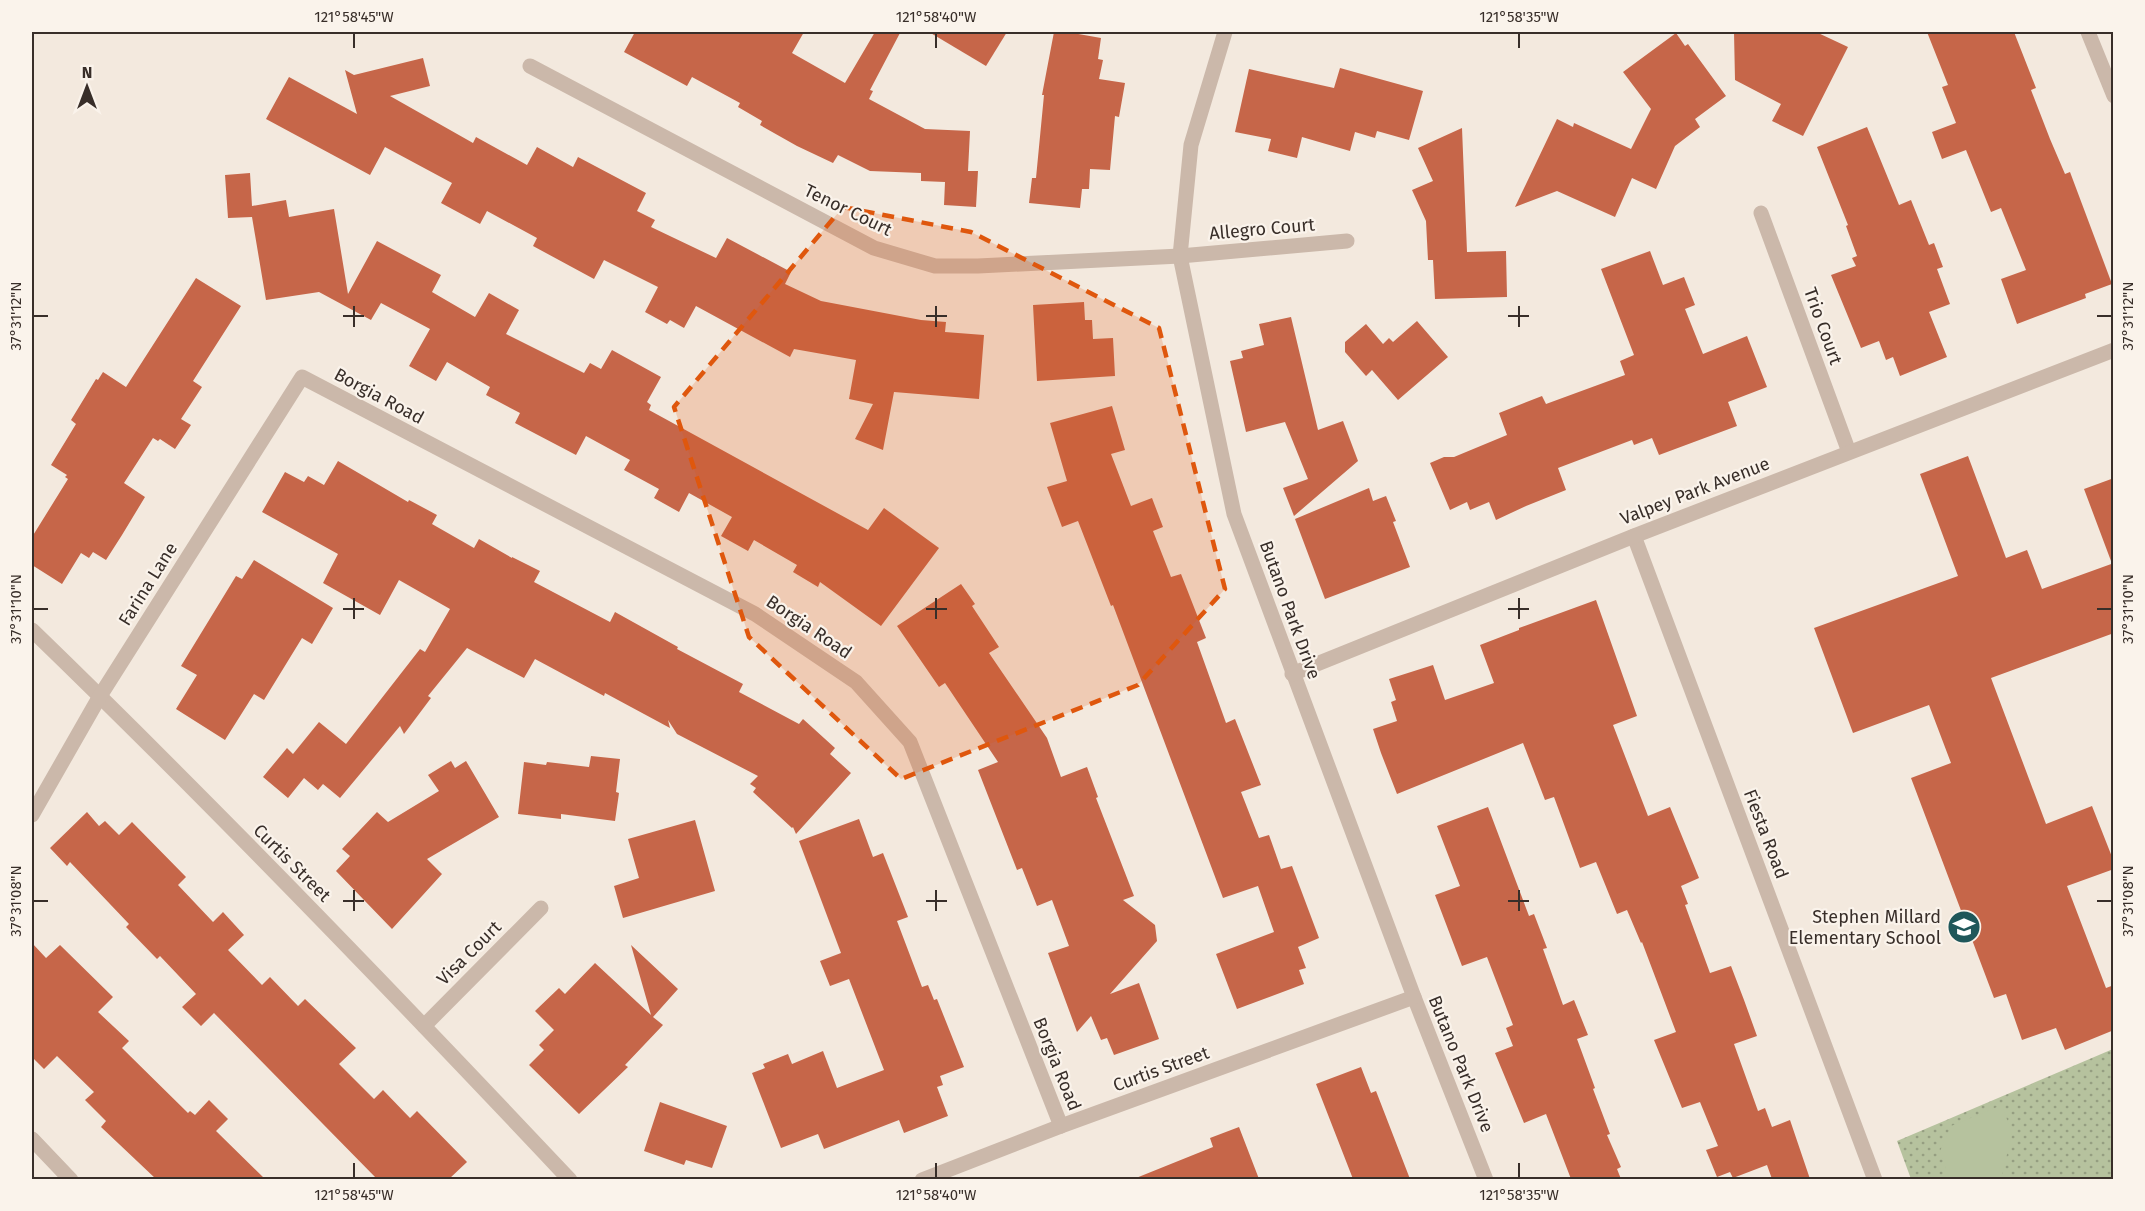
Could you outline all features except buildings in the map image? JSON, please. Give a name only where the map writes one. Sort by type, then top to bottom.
[{"type":"street","points":[[2088,32],[2114,96]]},
{"type":"street","name":"Butano Park Drive","points":[[1221,33],[1191,145],[1180,256],[1234,513],[1414,997],[1486,1179]]},
{"type":"street","name":"Tenor Court","points":[[530,66],[874,248],[904,257],[935,266],[978,266],[1180,256]]},
{"type":"street","name":"Trio Court","points":[[1761,213],[1849,452]]},
{"type":"street","name":"Allegro Court","points":[[1180,256],[1347,241]]},
{"type":"street","name":"Valpey Park Avenue","points":[[1292,674],[1634,536],[2114,350]]},
{"type":"street","name":"Farina Lane","points":[[32,815],[100,696],[302,377]]},
{"type":"street","name":"Borgia Road","points":[[302,377],[755,614],[856,682],[910,742],[1061,1126]]},
{"type":"street","name":"Fiesta Road","points":[[1634,536],[1875,1179]]},
{"type":"street","name":"Curtis Street","points":[[32,630],[100,696],[424,1026],[570,1179]]},
{"type":"street","name":"Visa Court","points":[[424,1026],[541,908]]},
{"type":"street","name":"Curtis Street","points":[[922,1179],[1414,997]]},
{"type":"street","points":[[32,1139],[71,1179]]},
{"type":"highlighted area","points":[[843,207],[971,232],[1159,328],[1225,589],[1138,685],[901,779],[749,637],[674,407]]},
{"type":"green space","points":[[2113,1049],[2113,1179],[1911,1179],[1897,1141]]},
{"type":"green space","points":[[2002,1105],[2012,1134],[2001,1179],[1949,1179],[1940,1151],[1951,1126]]},
{"type":"place","name":"Stephen Millard Elementary School","points":[[1964,927]]}]
